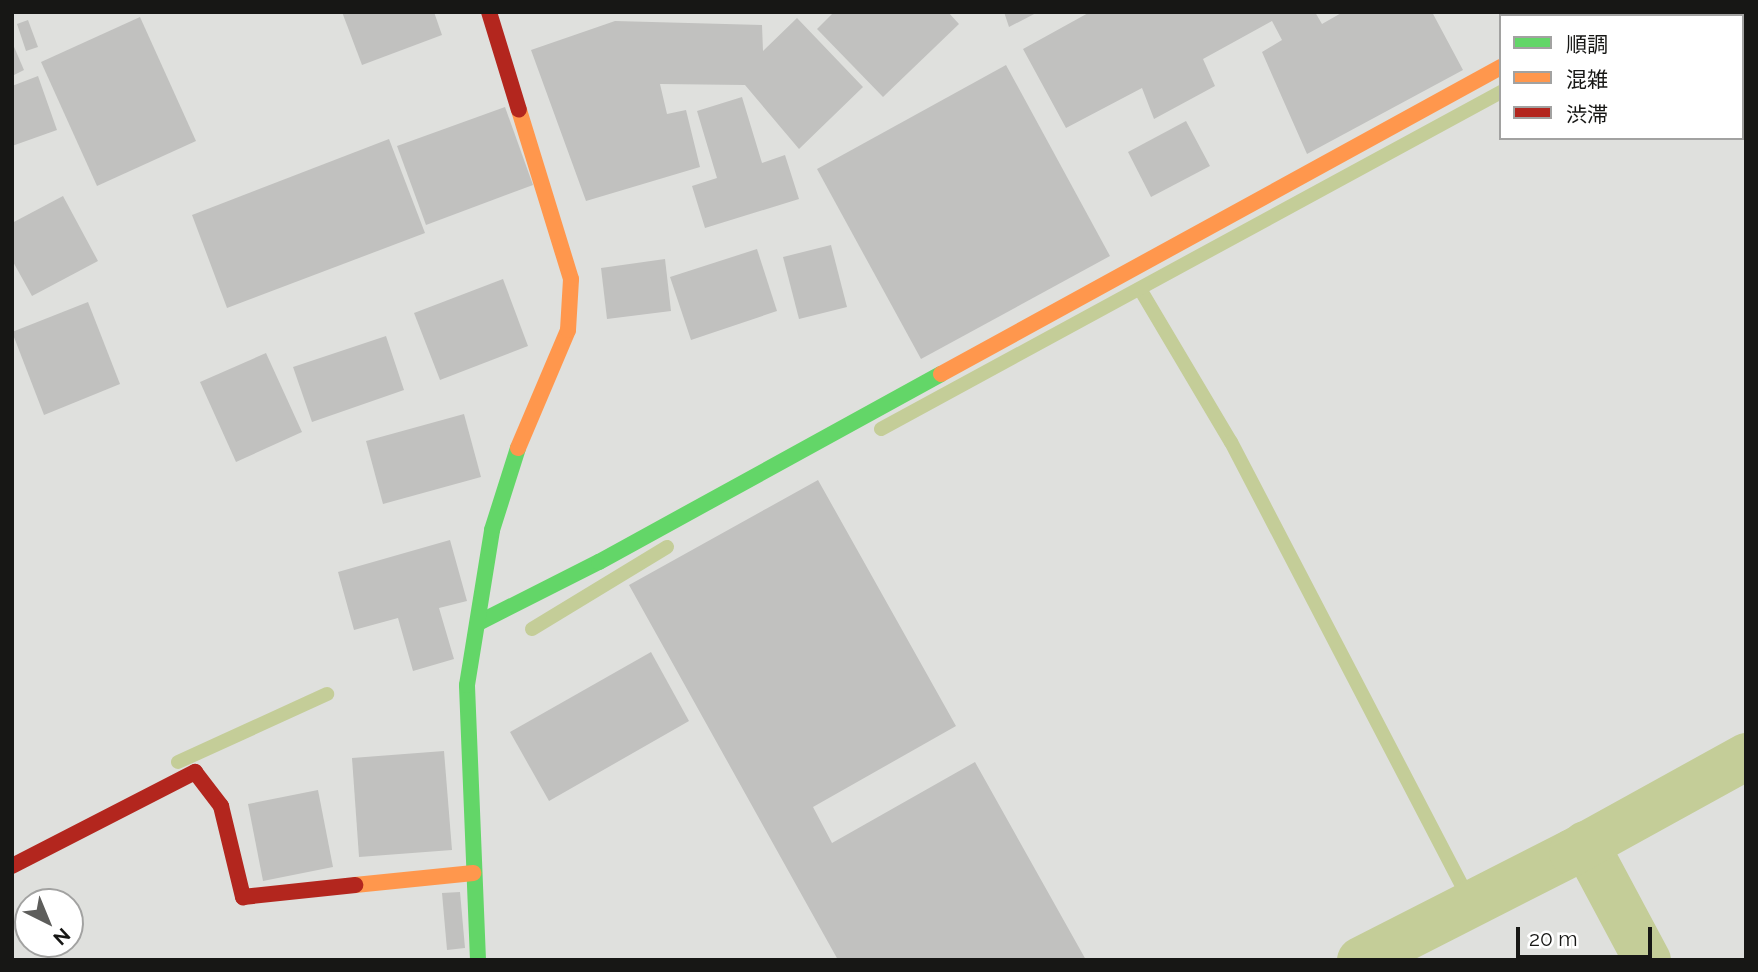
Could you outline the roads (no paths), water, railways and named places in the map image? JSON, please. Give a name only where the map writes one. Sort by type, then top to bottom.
[{"type":"street","points":[[478,960],[467,685],[492,530],[522,438],[568,330],[571,279],[489,12]]},
{"type":"street","points":[[478,623],[599,562],[1499,68]]},
{"type":"street","points":[[12,866],[195,772],[221,806],[243,897],[473,873]]},
{"type":"waterway","points":[[1644,14],[1647,12]]},
{"type":"waterway","points":[[881,429],[1499,93]]},
{"type":"waterway","points":[[1140,289],[1231,442],[1471,903]]},
{"type":"waterway","points":[[532,629],[667,547]]},
{"type":"waterway","points":[[178,762],[327,694]]},
{"type":"waterway","points":[[1360,960],[1572,852],[1746,756]]},
{"type":"waterway","points":[[1585,844],[1647,960]]}]
